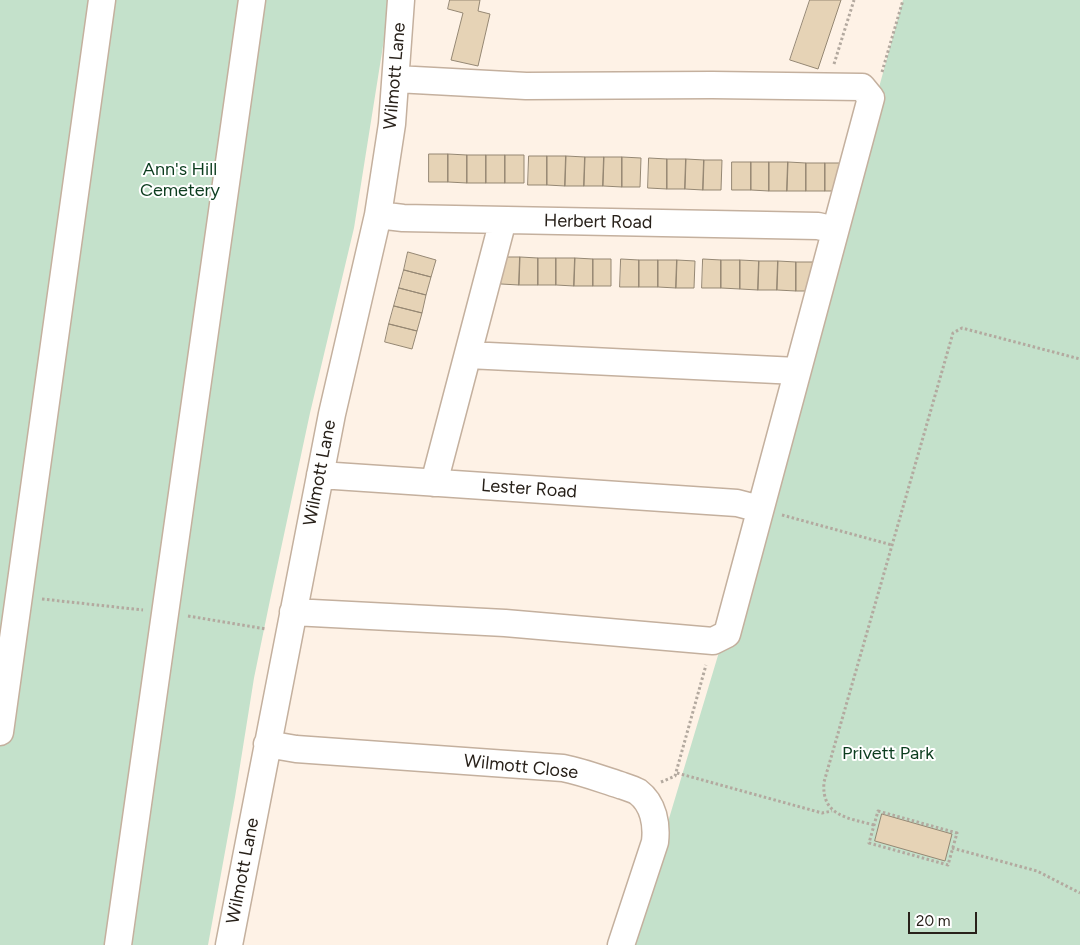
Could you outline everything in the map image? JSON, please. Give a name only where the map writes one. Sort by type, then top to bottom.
[{"type":"street","points":[[0,732],[102,0]]},
{"type":"street","points":[[118,945],[252,0]]},
{"type":"street","name":"Wilmott Lane","points":[[229,945],[320,475],[340,378],[378,215],[389,147],[401,0]]},
{"type":"street","points":[[293,612],[505,623],[713,641],[727,634],[749,506],[797,371],[827,228],[871,98],[862,87],[712,85],[526,86],[396,79]]},
{"type":"street","name":"Herbert Road","points":[[378,215],[403,218],[827,228]]},
{"type":"street","points":[[434,483],[502,220]]},
{"type":"street","points":[[468,355],[797,371]]},
{"type":"street","name":"Lester Road","points":[[320,475],[749,506]]},
{"type":"street","name":"Wilmott Close","points":[[267,744],[296,749],[564,768],[637,792]]},
{"type":"street","points":[[621,945],[655,842],[657,829],[653,814],[646,800],[637,792]]},
{"type":"path","points":[[827,87],[854,0]]},
{"type":"path","points":[[871,98],[879,83],[903,0]]},
{"type":"path","points":[[874,826],[843,817],[832,811],[825,798],[824,782],[953,333],[962,328],[1080,359]]},
{"type":"path","points":[[749,506],[892,545]]},
{"type":"path","points":[[637,792],[675,776],[677,773],[713,641]]},
{"type":"path","points":[[677,773],[822,813],[832,811]]},
{"type":"path","points":[[878,811],[957,833],[948,865],[869,842],[874,826],[878,811]]},
{"type":"path","points":[[952,848],[1037,872],[1080,893]]},
{"type":"green space","name":"Ann's Hill Cemetery","points":[[0,0],[392,0],[354,228],[310,413],[254,678],[208,945],[0,945]]},
{"type":"green space","name":"Privett Park","points":[[903,0],[1080,0],[1080,945],[631,945],[777,459]]},
{"type":"building","points":[[450,0],[480,0],[478,11],[490,14],[478,66],[451,60],[463,13],[448,9]]},
{"type":"building","points":[[810,0],[841,0],[818,69],[790,60]]},
{"type":"building","points":[[429,154],[448,154],[448,182],[429,182]]},
{"type":"building","points":[[448,154],[467,155],[467,183],[448,182]]},
{"type":"building","points":[[467,155],[486,155],[486,183],[467,183]]},
{"type":"building","points":[[486,155],[505,155],[505,183],[486,183]]},
{"type":"building","points":[[505,155],[524,155],[524,183],[505,183]]},
{"type":"building","points":[[529,156],[547,156],[547,185],[528,185]]},
{"type":"building","points":[[547,156],[566,156],[565,186],[547,185]]},
{"type":"building","points":[[566,156],[585,157],[584,186],[565,186]]},
{"type":"building","points":[[585,157],[604,157],[603,186],[584,186]]},
{"type":"building","points":[[604,157],[622,157],[622,187],[603,186]]},
{"type":"building","points":[[622,157],[641,158],[640,187],[622,187]]},
{"type":"building","points":[[649,158],[667,159],[667,189],[648,188]]},
{"type":"building","points":[[667,159],[686,159],[685,189],[667,189]]},
{"type":"building","points":[[686,159],[704,160],[703,190],[685,189]]},
{"type":"building","points":[[704,160],[722,160],[721,190],[703,190]]},
{"type":"building","points":[[732,162],[751,162],[751,190],[732,190]]},
{"type":"building","points":[[751,162],[769,162],[769,191],[751,190]]},
{"type":"building","points":[[769,162],[788,162],[787,191],[769,191]]},
{"type":"building","points":[[788,162],[806,163],[806,191],[787,191]]},
{"type":"building","points":[[806,163],[825,163],[825,191],[806,191]]},
{"type":"building","points":[[825,163],[844,163],[843,191],[825,191]]},
{"type":"building","points":[[408,252],[436,260],[431,277],[404,270]]},
{"type":"building","points":[[502,257],[520,257],[519,285],[501,284]]},
{"type":"building","points":[[520,257],[538,258],[538,285],[519,285]]},
{"type":"building","points":[[538,258],[556,258],[556,285],[538,285]]},
{"type":"building","points":[[556,258],[575,258],[574,286],[556,285]]},
{"type":"building","points":[[575,258],[593,259],[593,286],[574,286]]},
{"type":"building","points":[[593,259],[611,259],[611,286],[593,286]]},
{"type":"building","points":[[621,259],[639,260],[639,287],[620,287]]},
{"type":"building","points":[[703,259],[721,260],[721,288],[702,288]]},
{"type":"building","points":[[639,260],[658,260],[658,287],[639,287]]},
{"type":"building","points":[[658,260],[677,260],[676,288],[658,287]]},
{"type":"building","points":[[677,260],[695,261],[694,288],[676,288]]},
{"type":"building","points":[[721,260],[740,260],[740,289],[721,288]]},
{"type":"building","points":[[740,260],[759,261],[758,290],[740,289]]},
{"type":"building","points":[[759,261],[778,261],[777,290],[758,290]]},
{"type":"building","points":[[778,261],[796,262],[796,291],[777,290]]},
{"type":"building","points":[[796,262],[815,262],[815,291],[796,291]]},
{"type":"building","points":[[404,270],[431,277],[426,295],[399,288]]},
{"type":"building","points":[[399,288],[426,295],[422,313],[394,306]]},
{"type":"building","points":[[394,306],[422,313],[417,331],[389,324]]},
{"type":"building","points":[[389,324],[417,331],[412,349],[385,342]]},
{"type":"building","points":[[882,814],[952,834],[945,861],[875,841]]}]
